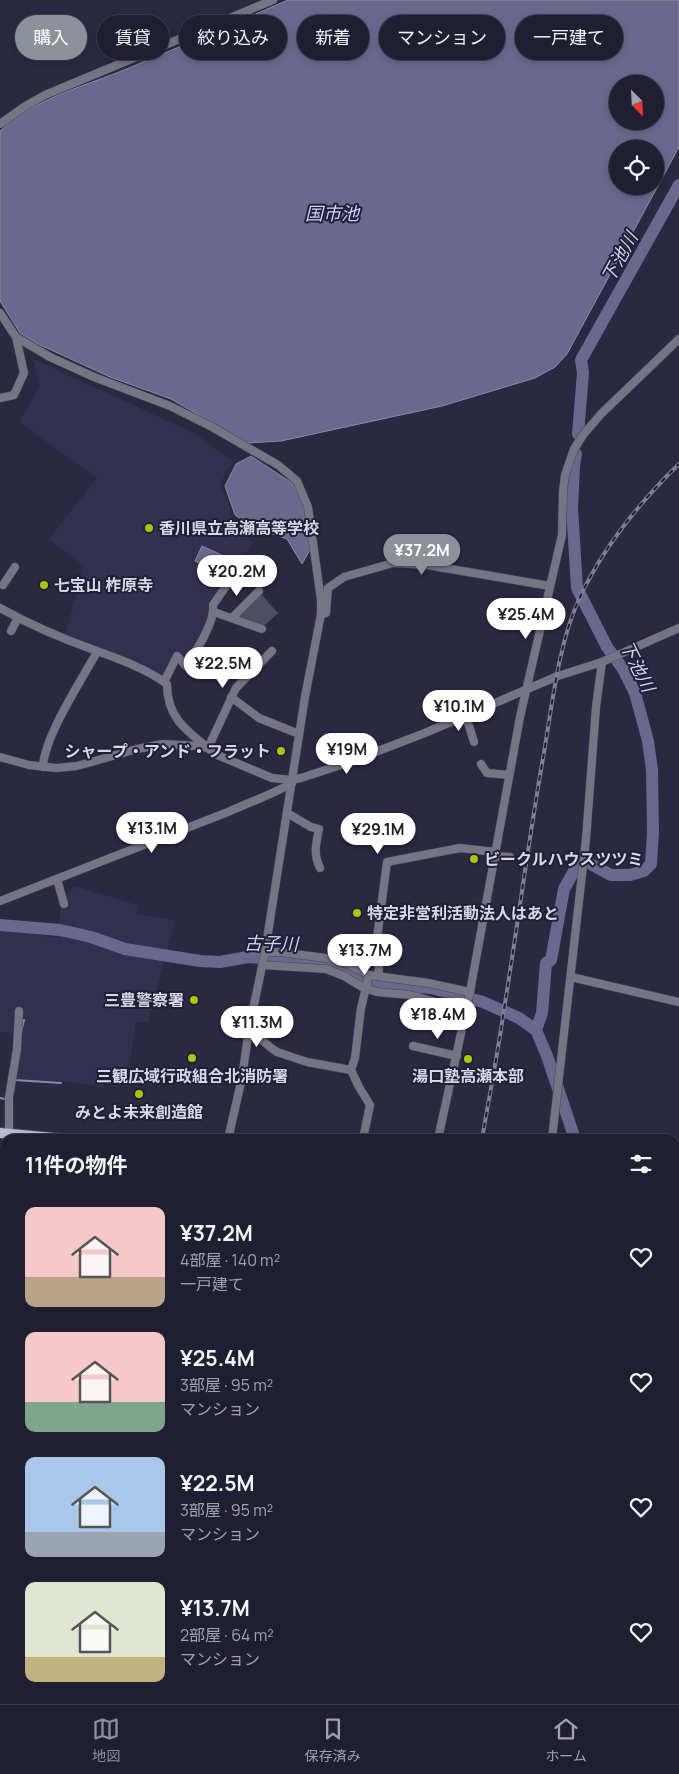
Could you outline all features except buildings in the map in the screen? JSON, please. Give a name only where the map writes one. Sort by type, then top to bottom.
[{"type":"street","points":[[0,124],[45,95],[256,3],[273,0]]},
{"type":"street","points":[[0,313],[16,337],[24,373],[14,395],[0,398]]},
{"type":"street","points":[[16,337],[50,357],[94,378],[170,406],[212,427],[278,465],[297,481],[308,507],[321,600],[321,614],[299,734],[265,952],[249,1029],[242,1078],[229,1134]]},
{"type":"street","points":[[439,1134],[470,992],[520,717],[562,535],[565,475],[574,448],[583,434],[601,414],[679,339]]},
{"type":"street","points":[[321,614],[326,613],[328,588],[344,577],[394,563],[427,565],[550,586]]},
{"type":"street","points":[[1,586],[15,567]]},
{"type":"street","points":[[164,682],[177,656],[186,666],[198,649],[214,612],[213,605],[237,570]]},
{"type":"street","points":[[232,618],[259,591]]},
{"type":"street","points":[[0,608],[58,637],[126,662],[160,678],[166,684],[169,705],[182,727],[215,754],[272,778],[292,779],[344,764],[466,716],[558,676],[602,662],[679,628]]},
{"type":"street","points":[[214,612],[262,629]]},
{"type":"street","points":[[11,631],[18,618]]},
{"type":"street","points":[[208,748],[236,688],[272,651]]},
{"type":"street","points":[[44,767],[44,757],[63,713],[97,652]]},
{"type":"street","points":[[553,1134],[586,839],[596,707],[602,662]]},
{"type":"street","points":[[231,698],[259,718],[299,734]]},
{"type":"street","points":[[466,716],[474,742]]},
{"type":"street","points":[[0,748],[1,758],[29,765],[56,768],[78,766],[150,746],[176,744],[208,748]]},
{"type":"street","points":[[481,764],[487,773],[509,775]]},
{"type":"street","points":[[0,901],[228,812],[261,797],[278,792],[292,779]]},
{"type":"street","points":[[287,813],[311,827],[319,829],[314,850],[315,859],[320,868]]},
{"type":"street","points":[[378,976],[379,968],[375,954],[378,918],[387,862],[460,848],[510,857]]},
{"type":"street","points":[[57,879],[64,904]]},
{"type":"street","points":[[265,952],[280,952],[333,959],[347,964],[369,977],[378,976],[428,983],[470,992]]},
{"type":"street","points":[[262,965],[326,969],[377,992],[410,995],[466,1010]]},
{"type":"street","points":[[571,976],[679,1002]]},
{"type":"street","points":[[364,1134],[370,1105],[359,1087],[352,1070],[361,1008],[369,977]]},
{"type":"street","points":[[5,1134],[17,1049],[19,1011]]},
{"type":"street","points":[[249,1029],[277,1052],[307,1062],[352,1070]]},
{"type":"street","points":[[413,1046],[457,1056]]},
{"type":"street","points":[[0,1096],[9,1097]]},
{"type":"shaded area","name":"香川県立高瀬高等学校","points":[[33,359],[194,433],[232,461],[220,484],[232,517],[253,543],[228,576],[196,647],[186,662],[177,653],[165,678],[65,635],[84,566],[49,539],[97,478],[19,422],[40,386]]},
{"type":"shaded area","points":[[260,593],[278,613],[264,626],[236,617]]},
{"type":"shaded area","points":[[75,886],[137,905],[136,914],[175,920],[148,1022],[135,1022],[130,1066],[104,1076],[103,1087],[70,1082],[15,1079],[23,1034],[0,1032],[0,927],[57,938],[63,897]]},
{"type":"water","name":"国市池","points":[[288,0],[679,0],[679,147],[664,175],[664,140],[609,140],[609,195],[653,195],[567,354],[555,367],[535,378],[442,406],[281,441],[247,443],[171,399],[110,377],[38,344],[20,333],[0,301],[0,131],[27,111],[56,96],[147,60],[169,60],[169,51],[179,46],[179,60],[287,60],[287,15],[253,15]]},
{"type":"water","points":[[251,456],[292,483],[303,503],[311,548],[302,564],[287,539],[251,526],[235,515],[225,486],[236,464]]},
{"type":"water","points":[[202,546],[226,557],[218,572],[195,561]]},
{"type":"waterway","name":"下池川","points":[[578,434],[583,373],[581,360],[679,185]]},
{"type":"waterway","name":"下池川","points":[[576,454],[572,508],[577,588],[607,647],[623,669],[635,693],[648,741],[652,770],[653,832],[651,864],[644,871],[630,875],[611,875],[592,865]]},
{"type":"waterway","name":"下池川","points":[[536,1030],[542,1013],[546,963],[551,960],[564,889],[578,864]]},
{"type":"waterway","name":"古子川","points":[[0,925],[60,930],[91,937],[125,949],[200,961],[220,962],[248,957],[316,962],[336,966],[360,979],[379,984],[431,988],[483,1002],[519,1018],[536,1030],[547,1056],[573,1134]]},
{"type":"waterway","points":[[21,1032],[24,1020]]},
{"type":"waterway","points":[[15,1080],[61,1083]]},
{"type":"waterway","points":[[0,1098],[5,1099],[6,1097]]},
{"type":"railway","points":[[483,1134],[501,1031],[532,822],[553,697],[566,635],[580,597],[611,543],[636,510],[679,464]]},
{"type":"place","name":"香川県立高瀬高等学校","points":[[149,528]]},
{"type":"place","name":"七宝山 柞原寺","points":[[44,585]]},
{"type":"place","name":"シャープ・アンド・フラット","points":[[281,751]]},
{"type":"place","name":"ビークルハウスツツミ","points":[[474,859]]},
{"type":"place","name":"特定非営利活動法人はあと","points":[[357,913]]},
{"type":"place","name":"三豊警察署","points":[[194,1000]]},
{"type":"place","name":"三観広域行政組合北消防署","points":[[192,1058]]},
{"type":"place","name":"湯口塾高瀬本部","points":[[468,1059]]},
{"type":"place","name":"みとよ未来創造館","points":[[139,1094]]}]
